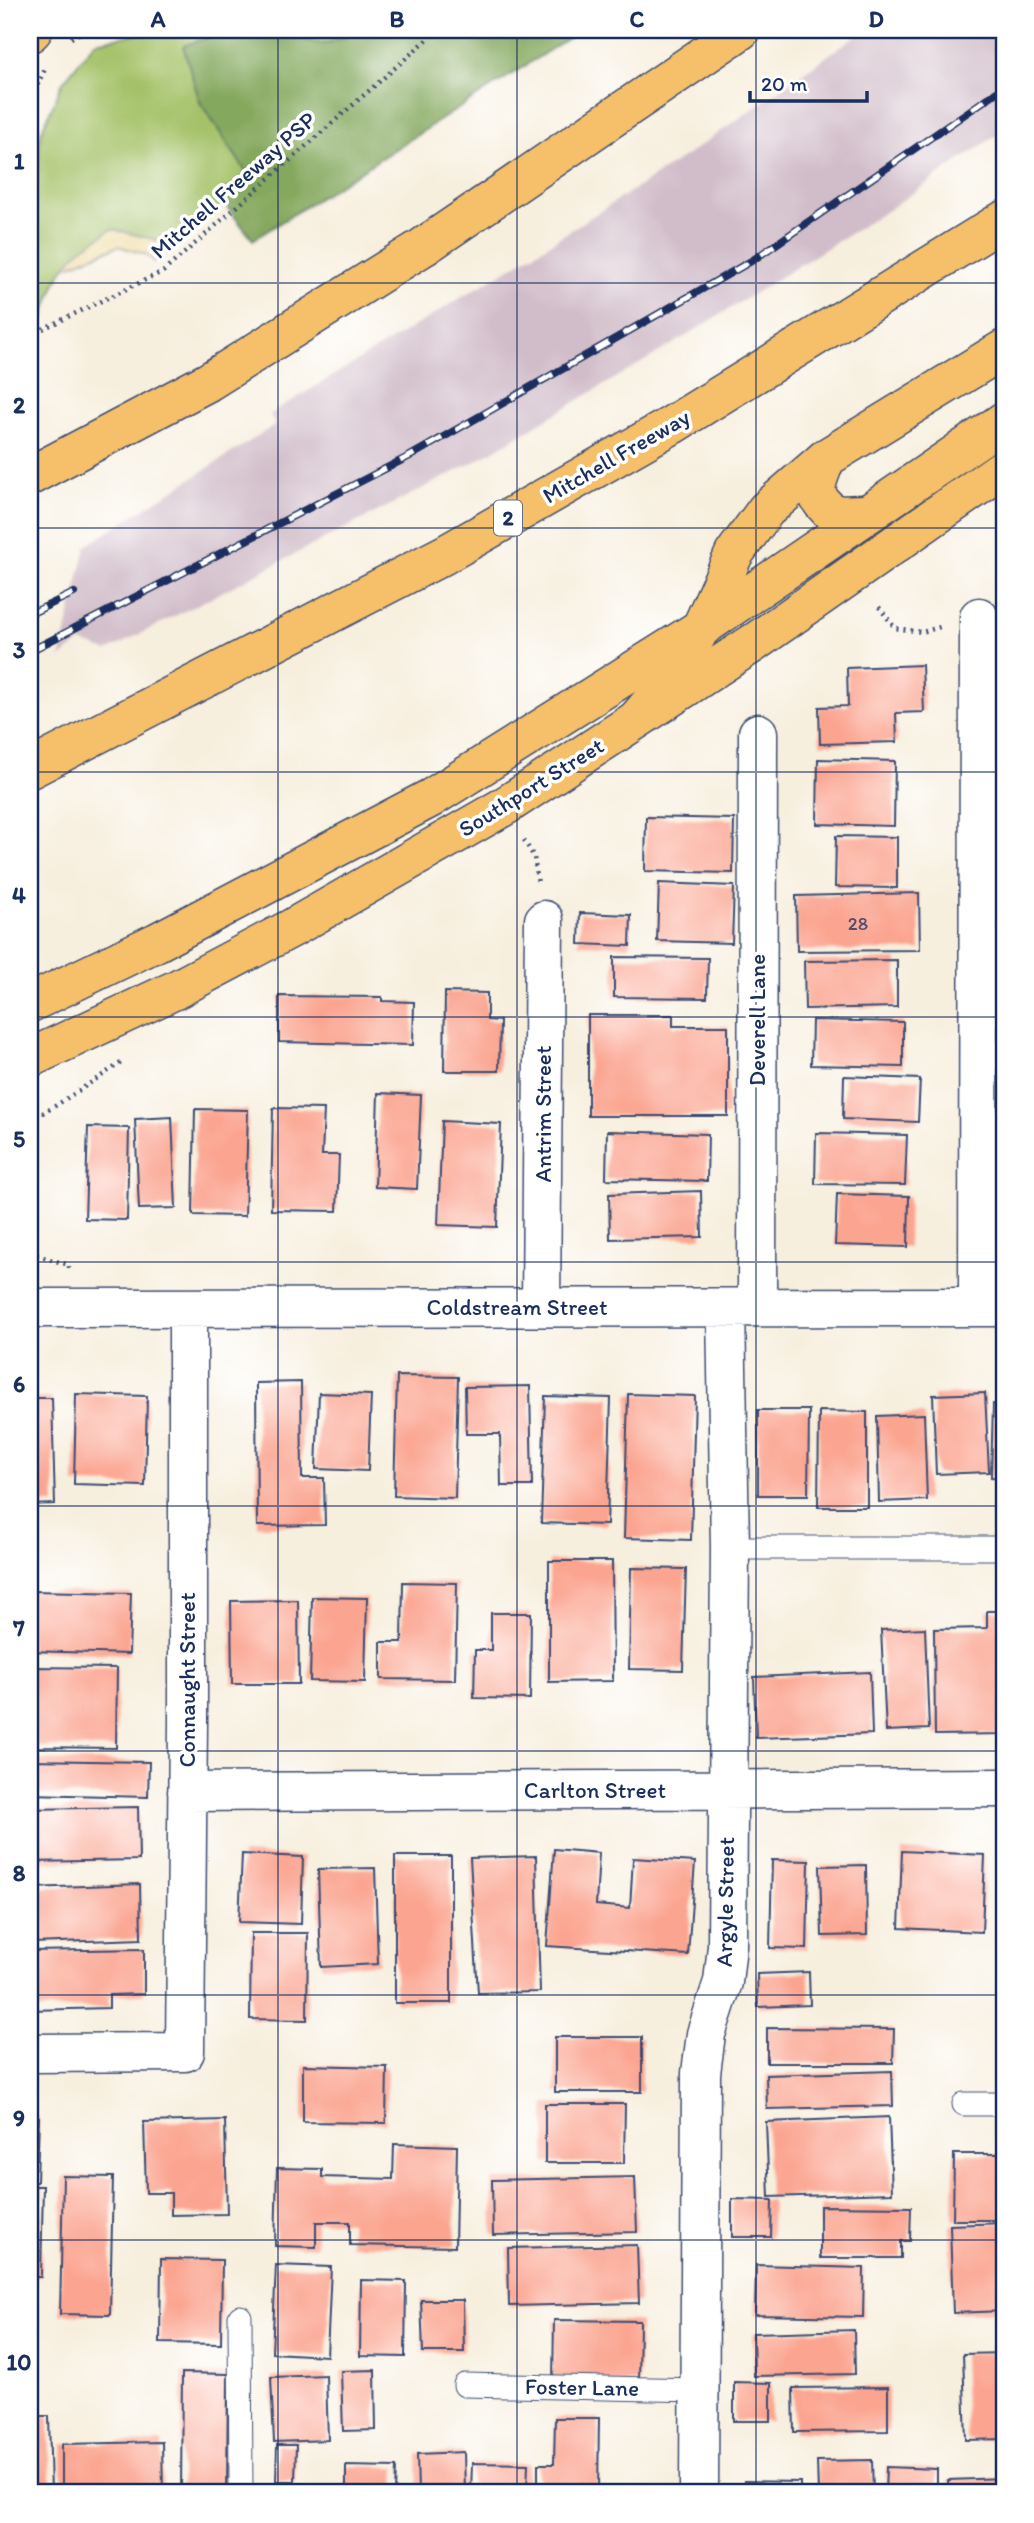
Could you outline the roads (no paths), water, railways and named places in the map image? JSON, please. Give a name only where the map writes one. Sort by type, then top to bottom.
[{"type":"main road","points":[[30,476],[208,382],[423,247],[741,30]]},
{"type":"main road","name":"Mitchell Freeway","points":[[30,769],[444,555],[672,425],[1004,220]]},
{"type":"main road","points":[[637,719],[674,676],[701,628],[734,554],[766,510],[826,457],[1004,349]]},
{"type":"main road","name":"Southport Street","points":[[30,1003],[157,942],[431,798],[701,628],[1004,422]]},
{"type":"main road","points":[[826,457],[816,485],[821,504],[835,515],[865,514]]},
{"type":"main road","name":"Southport Street","points":[[30,1058],[175,990],[292,929],[505,806],[755,642],[1004,468]]},
{"type":"street","points":[[979,617],[991,1307]]},
{"type":"street","name":"Deverell Lane","points":[[741,1307],[758,733]]},
{"type":"street","name":"Antrim Street","points":[[541,1307],[544,920]]},
{"type":"street","name":"Argyle Street","points":[[699,2493],[701,2073],[706,2034],[723,1982],[727,1946],[730,1548],[741,1307]]},
{"type":"street","name":"Coldstream Street","points":[[30,1308],[991,1307]]},
{"type":"street","name":"Connaught Street","points":[[30,2053],[185,2052],[188,1308]]},
{"type":"street","name":"Carlton Street","points":[[187,1792],[1004,1788]]},
{"type":"lane","points":[[730,1548],[1004,1548]]},
{"type":"lane","points":[[964,2104],[1004,2104]]},
{"type":"lane","points":[[240,2317],[241,2493]]},
{"type":"lane","name":"Foster Lane","points":[[465,2385],[699,2390]]},
{"type":"railway","points":[[30,651],[412,455],[753,260],[1004,87]]},
{"type":"railway","points":[[30,614],[74,593]]}]
